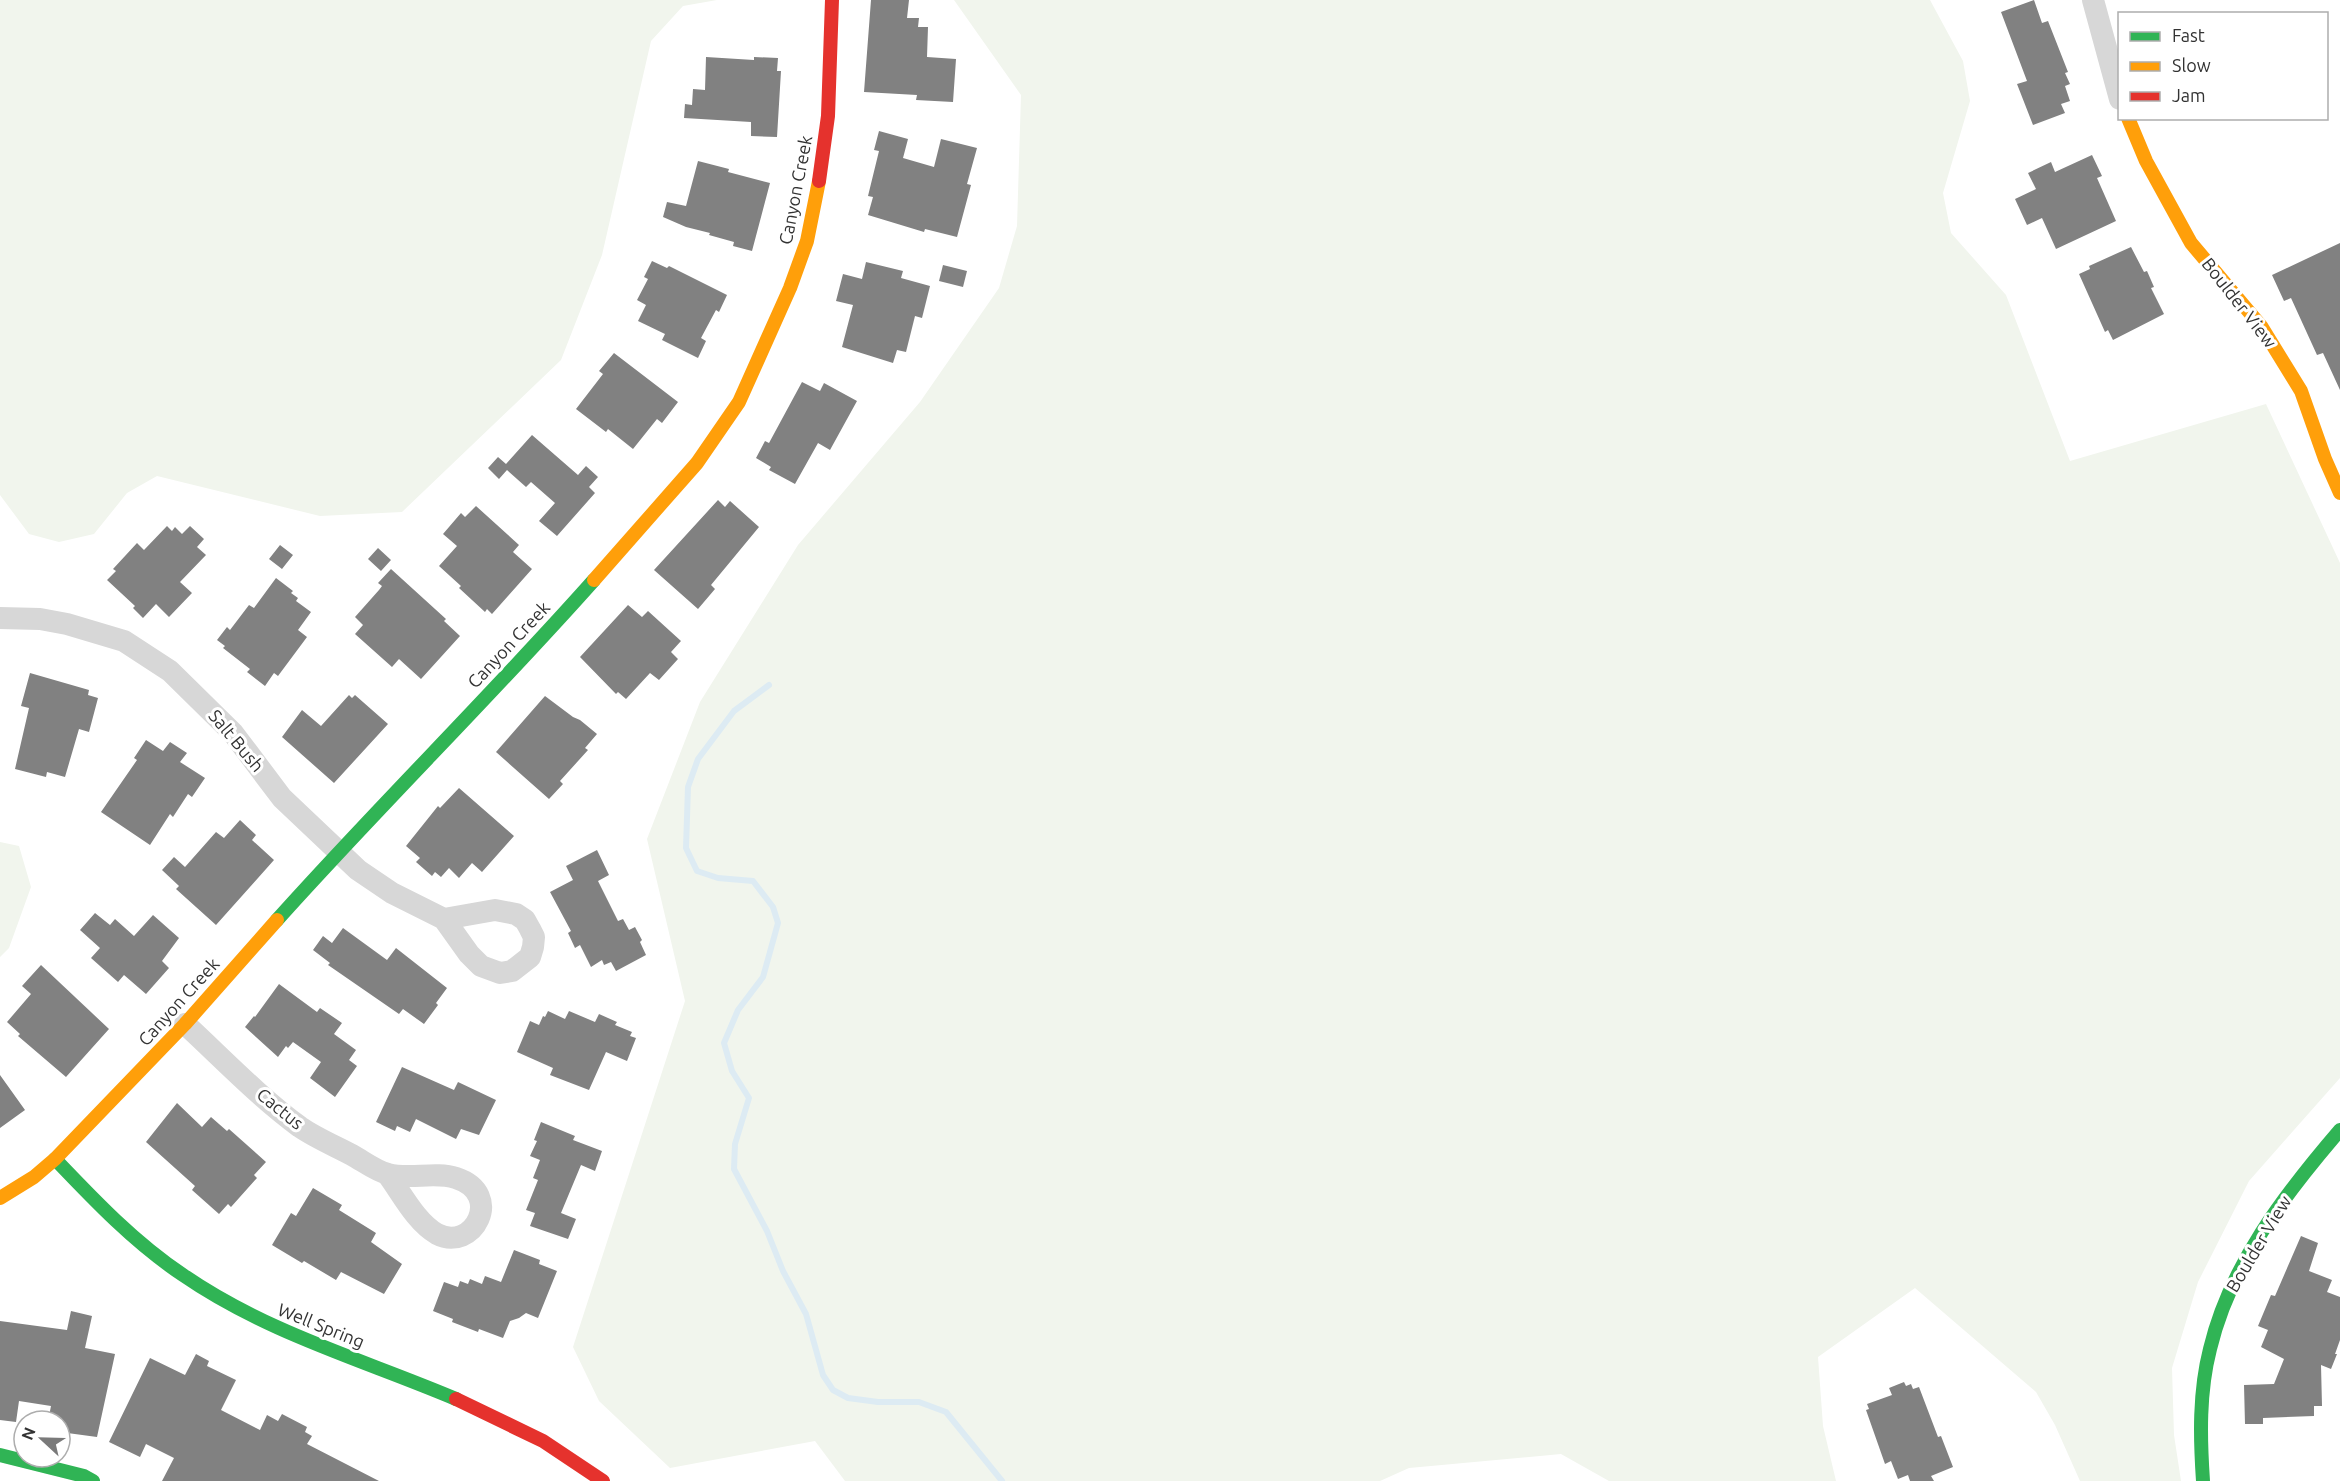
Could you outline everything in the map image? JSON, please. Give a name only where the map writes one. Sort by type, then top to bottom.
[{"type":"street","name":"Canyon Creek","points":[[0,1198],[34,1177],[55,1159],[185,1024],[338,852],[533,646],[697,463],[739,402],[786,298],[807,241],[818,189],[828,116],[832,0]]},
{"type":"street","points":[[2093,0],[2118,92]]},
{"type":"street","name":"Boulder View","points":[[2129,120],[2146,161],[2191,243],[2262,326],[2301,390],[2325,459],[2340,493]]},
{"type":"street","name":"Salt Bush","points":[[0,618],[40,619],[67,624],[124,641],[170,671],[233,733],[282,798],[338,852],[358,870],[392,894],[444,919]]},
{"type":"street","name":"Cactus","points":[[185,1024],[276,1108],[302,1128],[388,1175]]},
{"type":"street","name":"Boulder View","points":[[2203,1481],[2202,1421],[2206,1377],[2214,1333],[2235,1278],[2280,1205],[2340,1130]]},
{"type":"street","name":"Well Spring","points":[[55,1159],[101,1207],[153,1254],[241,1311],[297,1337],[489,1412],[560,1450],[603,1481]]},
{"type":"street","points":[[0,1455],[84,1476],[93,1481]]},
{"type":"shaded area","points":[[0,0],[717,0],[683,6],[651,41],[602,255],[561,360],[402,512],[320,516],[157,476],[127,493],[94,534],[59,542],[29,534],[0,495]]},
{"type":"shaded area","points":[[954,0],[1930,0],[1963,61],[1970,101],[1943,193],[1951,233],[2006,295],[2070,461],[2266,404],[2340,563],[2340,1078],[2249,1181],[2198,1282],[2172,1368],[2174,1435],[2181,1481],[2080,1481],[2055,1425],[2036,1392],[1915,1288],[1818,1357],[1823,1426],[1836,1481],[1609,1481],[1561,1454],[1409,1468],[1380,1481],[845,1481],[815,1441],[670,1468],[599,1401],[573,1347],[685,1001],[647,839],[700,702],[798,545],[920,402],[999,288],[1017,226],[1021,95]]},
{"type":"shaded area","points":[[0,842],[19,846],[31,887],[9,948],[0,957]]},
{"type":"building","points":[[871,0],[909,0],[907,18],[919,18],[918,27],[928,27],[927,57],[956,59],[953,102],[916,100],[917,95],[864,92]]},
{"type":"building","points":[[2034,0],[2042,23],[2048,21],[2068,72],[2065,73],[2070,84],[2065,86],[2070,101],[2061,104],[2065,113],[2033,125],[2017,84],[2027,81],[2001,12]]},
{"type":"building","points":[[706,57],[754,60],[754,57],[778,58],[777,71],[781,71],[777,137],[751,136],[751,122],[684,118],[685,104],[692,105],[693,89],[705,90]]},
{"type":"building","points":[[879,131],[908,139],[903,158],[934,167],[941,139],[977,148],[967,184],[971,185],[957,237],[925,229],[924,232],[868,215],[873,197],[868,196],[879,151],[874,150]]},
{"type":"building","points":[[2092,155],[2102,176],[2097,178],[2116,221],[2056,249],[2042,218],[2027,225],[2015,199],[2036,189],[2028,173],[2051,162],[2055,172]]},
{"type":"building","points":[[698,161],[770,183],[752,251],[733,246],[734,242],[663,217],[667,202],[686,206]]},
{"type":"building","points":[[2340,243],[2340,390],[2323,353],[2317,355],[2291,298],[2284,301],[2272,275]]},
{"type":"building","points":[[2131,247],[2144,272],[2147,271],[2154,287],[2151,288],[2164,314],[2113,340],[2108,330],[2105,332],[2079,274],[2090,269],[2089,266]]},
{"type":"building","points":[[652,261],[667,268],[669,266],[727,295],[719,312],[716,310],[701,338],[706,341],[698,358],[662,340],[665,334],[638,321],[646,305],[637,300],[648,279],[644,277]]},
{"type":"building","points":[[866,262],[903,271],[901,278],[930,286],[922,318],[915,316],[906,352],[897,350],[893,363],[842,347],[853,305],[836,301],[843,274],[862,279]]},
{"type":"building","points":[[943,265],[967,271],[963,287],[939,281]]},
{"type":"building","points":[[614,353],[678,402],[662,423],[657,419],[633,449],[608,429],[606,432],[576,409],[603,374],[599,371]]},
{"type":"building","points":[[802,382],[820,391],[824,383],[857,401],[830,450],[818,443],[795,484],[769,470],[771,467],[756,458],[765,441],[769,443]]},
{"type":"building","points":[[532,435],[578,475],[586,466],[598,477],[589,487],[595,493],[557,536],[539,521],[555,503],[531,482],[526,487],[507,470],[499,479],[488,468],[498,457],[506,464]]},
{"type":"building","points":[[718,500],[725,507],[730,501],[759,527],[711,585],[715,589],[698,609],[654,570]]},
{"type":"building","points":[[476,506],[519,545],[513,552],[532,569],[492,614],[487,609],[485,612],[439,566],[457,546],[443,534],[461,513],[465,517]]},
{"type":"building","points":[[167,526],[172,531],[175,527],[182,534],[190,526],[204,539],[197,547],[206,555],[180,582],[192,593],[169,617],[156,604],[143,618],[133,608],[135,606],[107,580],[116,571],[113,569],[137,543],[144,550]]},
{"type":"building","points":[[280,545],[293,555],[282,569],[269,559]]},
{"type":"building","points":[[378,548],[391,560],[381,571],[368,559]]},
{"type":"building","points":[[391,569],[446,619],[444,621],[460,636],[421,679],[399,659],[392,667],[355,634],[363,625],[355,617],[382,586],[378,583]]},
{"type":"building","points":[[276,578],[293,591],[291,593],[298,598],[296,601],[311,612],[298,630],[307,637],[278,676],[274,673],[265,686],[247,672],[250,669],[223,648],[225,646],[217,640],[227,627],[230,630],[249,605],[254,608]]},
{"type":"building","points":[[628,605],[642,617],[648,611],[681,641],[671,652],[678,659],[659,680],[650,673],[626,699],[618,692],[616,694],[580,657]]},
{"type":"building","points":[[30,673],[89,690],[88,695],[98,698],[89,732],[79,729],[65,777],[47,772],[46,777],[15,769],[29,708],[21,706]]},
{"type":"building","points":[[349,695],[352,698],[355,695],[388,724],[334,783],[282,737],[302,710],[321,726]]},
{"type":"building","points":[[545,696],[597,734],[585,748],[588,750],[560,781],[563,784],[549,799],[496,752]]},
{"type":"building","points":[[146,740],[163,751],[170,742],[187,753],[180,762],[205,778],[192,797],[188,794],[173,817],[170,814],[150,845],[101,812],[137,760],[134,758]]},
{"type":"building","points":[[459,788],[514,836],[482,872],[472,863],[459,878],[449,868],[441,877],[435,872],[432,876],[416,862],[420,858],[406,846],[438,806],[440,808]]},
{"type":"building","points":[[240,820],[256,835],[252,840],[274,860],[216,925],[176,889],[179,886],[162,870],[174,857],[185,867],[216,832],[224,838]]},
{"type":"building","points":[[597,850],[609,875],[598,881],[618,921],[623,919],[629,930],[635,927],[646,955],[616,971],[611,962],[604,965],[602,960],[591,967],[580,945],[575,948],[568,933],[571,931],[550,892],[573,880],[566,866]]},
{"type":"building","points":[[95,913],[110,925],[115,919],[134,936],[153,915],[179,938],[162,961],[169,968],[146,994],[124,975],[118,982],[91,958],[100,948],[80,930]]},
{"type":"building","points":[[343,928],[387,960],[396,948],[447,988],[424,1024],[403,1009],[399,1014],[328,965],[330,963],[313,950],[323,936],[332,943]]},
{"type":"building","points":[[41,965],[109,1029],[66,1077],[18,1036],[20,1034],[7,1022],[31,994],[22,986]]},
{"type":"building","points":[[279,984],[317,1012],[320,1008],[342,1023],[334,1034],[356,1050],[349,1060],[357,1066],[335,1097],[310,1078],[321,1062],[293,1042],[288,1048],[286,1046],[278,1057],[245,1027]]},
{"type":"building","points":[[548,1011],[565,1019],[569,1011],[595,1022],[599,1014],[617,1022],[615,1025],[632,1032],[630,1036],[636,1038],[627,1061],[606,1052],[589,1090],[550,1075],[553,1068],[517,1052],[530,1021],[539,1025]]},
{"type":"building","points":[[402,1067],[454,1090],[458,1082],[496,1100],[479,1135],[461,1129],[456,1139],[416,1119],[410,1132],[397,1126],[395,1131],[376,1122]]},
{"type":"building","points":[[0,1075],[25,1110],[0,1128]]},
{"type":"building","points":[[177,1103],[202,1127],[211,1117],[227,1131],[229,1129],[266,1162],[254,1175],[257,1178],[231,1207],[228,1204],[219,1214],[192,1190],[195,1186],[146,1142]]},
{"type":"building","points":[[541,1122],[575,1136],[573,1140],[602,1151],[595,1171],[581,1165],[561,1213],[576,1219],[568,1239],[530,1226],[535,1213],[526,1210],[538,1180],[533,1178],[540,1160],[530,1156],[537,1141],[534,1140]]},
{"type":"building","points":[[313,1188],[342,1205],[339,1210],[376,1233],[371,1242],[402,1264],[384,1294],[341,1272],[336,1280],[272,1245],[291,1213],[296,1216]]},
{"type":"building","points":[[2301,1236],[2318,1243],[2309,1271],[2332,1280],[2327,1292],[2340,1297],[2340,1340],[2335,1354],[2337,1354],[2331,1369],[2321,1365],[2322,1406],[2314,1406],[2314,1416],[2263,1418],[2263,1424],[2245,1424],[2244,1385],[2274,1384],[2284,1359],[2261,1347],[2268,1330],[2258,1326],[2271,1295],[2275,1296]]},
{"type":"building","points":[[514,1250],[540,1260],[539,1264],[557,1271],[538,1318],[526,1313],[510,1321],[503,1338],[452,1322],[453,1319],[433,1311],[444,1282],[458,1287],[460,1281],[468,1284],[470,1279],[482,1284],[485,1276],[501,1282]]},
{"type":"building","points":[[71,1311],[92,1316],[85,1348],[115,1354],[97,1437],[72,1434],[72,1409],[50,1409],[51,1406],[19,1401],[18,1409],[12,1409],[12,1422],[0,1420],[0,1321],[67,1330]]},
{"type":"building","points":[[196,1354],[209,1361],[207,1366],[236,1380],[221,1410],[260,1430],[267,1415],[278,1421],[282,1414],[307,1427],[305,1432],[312,1436],[307,1444],[379,1481],[162,1481],[174,1458],[146,1444],[140,1457],[109,1442],[150,1358],[185,1375]]},
{"type":"building","points":[[1904,1382],[1906,1386],[1911,1384],[1913,1389],[1919,1387],[1938,1437],[1941,1436],[1953,1467],[1931,1476],[1934,1481],[1910,1481],[1908,1475],[1898,1479],[1891,1461],[1885,1464],[1866,1410],[1869,1409],[1867,1404],[1892,1395],[1889,1388]]},
{"type":"waterway","points":[[769,685],[734,711],[698,759],[688,787],[686,848],[697,871],[718,878],[753,881],[773,907],[778,923],[763,977],[738,1010],[724,1043],[732,1071],[749,1098],[735,1144],[734,1169],[767,1231],[783,1271],[806,1314],[823,1375],[833,1390],[848,1398],[878,1402],[919,1402],[946,1412],[1002,1481]]},
{"type":"traffic: fast","points":[[277,920],[594,580]]},
{"type":"traffic: fast","points":[[2203,1481],[2202,1398],[2206,1365],[2219,1318],[2231,1288],[2262,1232],[2299,1179],[2340,1130]]},
{"type":"traffic: fast","points":[[55,1159],[100,1206],[148,1249],[165,1263],[215,1295],[316,1344],[456,1399]]},
{"type":"traffic: fast","points":[[0,1455],[84,1476],[93,1481]]},
{"type":"traffic: slow","points":[[2129,120],[2146,161],[2191,243],[2261,326],[2301,391],[2325,459],[2340,493]]},
{"type":"traffic: slow","points":[[594,580],[697,463],[739,402],[790,288],[807,241],[819,181]]},
{"type":"traffic: slow","points":[[0,1198],[34,1177],[55,1159],[185,1024],[277,920]]},
{"type":"traffic: jam","points":[[819,181],[828,116],[832,0]]},
{"type":"traffic: jam","points":[[456,1399],[543,1441],[603,1481]]}]
